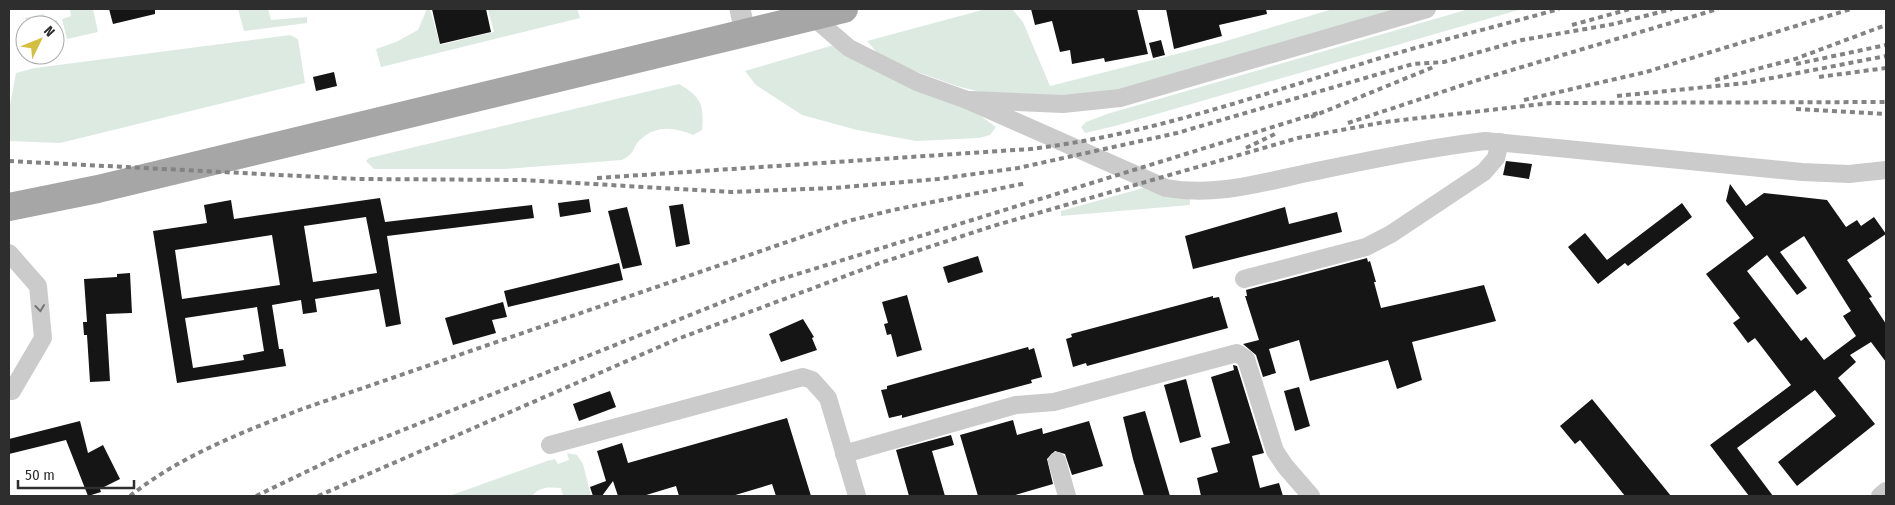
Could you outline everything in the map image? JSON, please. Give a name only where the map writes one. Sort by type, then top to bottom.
[{"type":"main road","points":[[9,208],[107,186],[743,21],[813,16],[844,9]]},
{"type":"street","points":[[967,100],[1062,104],[1120,98],[1427,9]]},
{"type":"street","points":[[813,16],[849,48],[917,82],[967,100],[1166,188],[1191,192],[1231,189],[1434,147],[1485,141],[1802,172],[1849,174],[1886,170]]},
{"type":"street","points":[[1244,279],[1366,247],[1391,234],[1484,172],[1496,158],[1500,142]]},
{"type":"street","points":[[9,253],[38,286],[43,338],[12,391],[9,391]]},
{"type":"street","points":[[844,454],[1016,405],[1054,402],[1237,353],[1246,359],[1275,451],[1285,466],[1311,496]]},
{"type":"street","points":[[550,445],[803,377],[812,380],[828,398],[857,496]]},
{"type":"street","points":[[1057,461],[1067,496]]},
{"type":"street","points":[[1880,496],[1886,491]]},
{"type":"shaded area","points":[[70,9],[93,9],[98,32],[67,39],[65,18],[71,16]]},
{"type":"shaded area","points":[[238,9],[268,9],[271,20],[307,17],[307,23],[244,31]]},
{"type":"shaded area","points":[[427,9],[430,9],[440,45],[494,32],[488,9],[577,9],[580,18],[381,67],[376,49],[396,42],[418,30]]},
{"type":"shaded area","points":[[986,9],[1012,9],[1023,22],[1050,86],[1216,44],[1333,9],[1407,9],[1097,96],[992,95],[957,86],[909,69],[879,55],[867,41]]},
{"type":"shaded area","points":[[1469,9],[1522,9],[1115,126],[1085,133],[1081,127],[1086,122],[1107,114]]},
{"type":"shaded area","points":[[290,35],[298,39],[305,83],[60,143],[9,141],[9,110],[16,73],[35,68]]},
{"type":"shaded area","points":[[834,45],[975,112],[996,127],[990,135],[979,138],[916,141],[857,130],[802,115],[756,85],[745,71]]},
{"type":"shaded area","points":[[679,84],[693,93],[700,103],[702,108],[702,130],[693,135],[672,129],[652,132],[640,140],[632,153],[622,160],[504,169],[374,169],[366,161],[369,158]]},
{"type":"shaded area","points":[[1150,186],[1190,199],[1190,205],[1061,216],[1061,211]]},
{"type":"shaded area","points":[[567,453],[577,455],[583,464],[591,496],[563,496],[561,488],[553,487],[542,489],[532,496],[449,496],[547,461],[555,459],[558,464],[569,460]]},
{"type":"building","points":[[109,9],[155,9],[155,14],[113,24]]},
{"type":"building","points":[[432,9],[486,9],[491,32],[440,44]]},
{"type":"building","points":[[1031,9],[1137,9],[1148,54],[1105,62],[1104,58],[1072,64],[1070,50],[1060,52],[1052,21],[1035,25]]},
{"type":"building","points":[[1166,9],[1266,9],[1267,14],[1219,25],[1222,36],[1174,49]]},
{"type":"building","points":[[1161,40],[1165,55],[1153,58],[1149,43]]},
{"type":"building","points":[[334,72],[337,86],[316,91],[313,77]]},
{"type":"building","points":[[1506,161],[1532,164],[1529,179],[1503,175]]},
{"type":"building","points":[[1730,184],[1746,206],[1764,193],[1827,200],[1846,227],[1857,220],[1861,226],[1874,217],[1886,234],[1847,260],[1872,297],[1869,298],[1886,324],[1886,362],[1871,342],[1850,355],[1856,362],[1838,378],[1875,424],[1797,486],[1778,462],[1836,416],[1815,390],[1737,448],[1773,496],[1749,496],[1710,445],[1791,385],[1755,338],[1748,343],[1733,323],[1740,318],[1706,274],[1754,238],[1726,201]],"holes":[[[1804,236],[1851,311],[1843,316],[1856,336],[1824,360],[1806,337],[1801,341],[1747,271],[1767,255],[1797,295],[1807,288],[1780,252]]]},
{"type":"building","points":[[380,198],[385,222],[532,205],[534,218],[387,236],[401,324],[386,327],[379,289],[315,299],[317,312],[303,314],[301,300],[272,305],[279,349],[283,349],[286,366],[177,383],[153,231],[207,223],[204,205],[231,200],[234,219]],"holes":[[[366,217],[377,273],[313,282],[304,226]],[[272,235],[280,285],[182,299],[175,250]],[[257,307],[264,351],[243,355],[244,360],[193,368],[185,318]]]},
{"type":"building","points":[[589,199],[591,212],[560,217],[558,203]]},
{"type":"building","points":[[1682,203],[1692,217],[1628,266],[1625,263],[1598,284],[1568,247],[1585,233],[1607,260]]},
{"type":"building","points":[[683,204],[690,244],[676,247],[669,206]]},
{"type":"building","points":[[627,207],[642,265],[623,269],[608,211]]},
{"type":"building","points":[[1285,207],[1289,224],[1337,212],[1342,232],[1193,269],[1185,236]]},
{"type":"building","points":[[978,256],[983,272],[948,283],[943,267]]},
{"type":"building","points":[[1367,258],[1368,262],[1370,261],[1376,282],[1374,282],[1381,308],[1484,285],[1496,321],[1412,342],[1422,380],[1397,389],[1388,360],[1310,381],[1299,340],[1269,349],[1276,373],[1263,377],[1256,355],[1243,344],[1259,340],[1245,296],[1247,296],[1246,290]]},
{"type":"building","points":[[619,263],[623,280],[508,307],[504,291]]},
{"type":"building","points":[[130,273],[132,313],[106,314],[110,381],[90,382],[87,335],[84,335],[83,322],[87,322],[84,279],[117,277],[117,274]]},
{"type":"building","points":[[907,295],[922,350],[897,357],[891,334],[887,335],[884,324],[888,323],[882,302]]},
{"type":"building","points":[[1213,296],[1213,298],[1219,297],[1228,328],[1087,366],[1086,363],[1073,367],[1066,339],[1072,337],[1071,334]]},
{"type":"building","points":[[503,302],[507,317],[492,320],[496,333],[453,345],[445,318]]},
{"type":"building","points":[[803,319],[814,337],[812,338],[817,350],[781,362],[769,334]]},
{"type":"building","points":[[1028,347],[1029,350],[1034,348],[1042,377],[1031,380],[1032,383],[902,418],[902,415],[889,418],[881,390],[887,389],[887,386]]},
{"type":"building","points":[[1233,365],[1237,366],[1264,453],[1252,456],[1260,488],[1279,483],[1283,496],[1201,496],[1197,478],[1218,472],[1211,448],[1230,443],[1211,377],[1234,370]]},
{"type":"building","points":[[1186,379],[1201,437],[1180,443],[1164,385]]},
{"type":"building","points":[[1299,387],[1310,426],[1295,431],[1284,391]]},
{"type":"building","points":[[610,391],[616,407],[579,421],[573,404]]},
{"type":"building","points":[[1592,399],[1671,496],[1625,496],[1580,440],[1575,444],[1560,426]]},
{"type":"building","points":[[1145,411],[1170,496],[1144,496],[1133,459],[1123,417]]},
{"type":"building","points":[[787,418],[811,496],[776,496],[772,484],[732,496],[679,496],[676,486],[643,496],[618,496],[613,481],[602,496],[593,496],[590,487],[606,481],[597,451],[622,443],[628,463]]},
{"type":"building","points":[[1013,420],[1017,435],[1042,428],[1043,434],[1089,421],[1103,466],[1072,475],[1065,454],[1055,451],[1047,459],[1053,484],[1012,496],[978,496],[960,435]]},
{"type":"building","points":[[80,421],[88,453],[103,445],[120,479],[100,489],[101,492],[88,496],[66,440],[9,454],[9,439]]},
{"type":"building","points":[[951,435],[954,445],[932,451],[945,496],[909,496],[896,450]]},
{"type":"railway","points":[[597,178],[1030,149],[1074,143],[1162,124],[1400,52],[1559,9]]},
{"type":"railway","points":[[1572,25],[1630,9]]},
{"type":"railway","points":[[9,161],[358,179],[523,180],[731,192],[834,188],[938,179],[1018,168],[1177,133],[1413,64],[1444,62],[1522,40],[1614,24],[1672,9]]},
{"type":"railway","points":[[1348,123],[1478,80],[1718,9]]},
{"type":"railway","points":[[1524,100],[1646,72],[1851,9]]},
{"type":"railway","points":[[1715,80],[1795,59],[1886,25]]},
{"type":"railway","points":[[1796,64],[1886,45]]},
{"type":"railway","points":[[1617,96],[1746,83],[1886,56]]},
{"type":"railway","points":[[1311,117],[1436,66]]},
{"type":"railway","points":[[1819,77],[1886,68]]},
{"type":"railway","points":[[318,496],[675,340],[880,263],[993,226],[1298,138],[1385,122],[1551,103],[1886,102]]},
{"type":"railway","points":[[1796,109],[1886,114]]},
{"type":"railway","points":[[256,496],[343,454],[775,281],[1318,113]]},
{"type":"railway","points":[[1246,148],[1277,133]]},
{"type":"railway","points":[[130,496],[149,482],[191,457],[235,436],[302,409],[848,221],[1027,183]]}]
